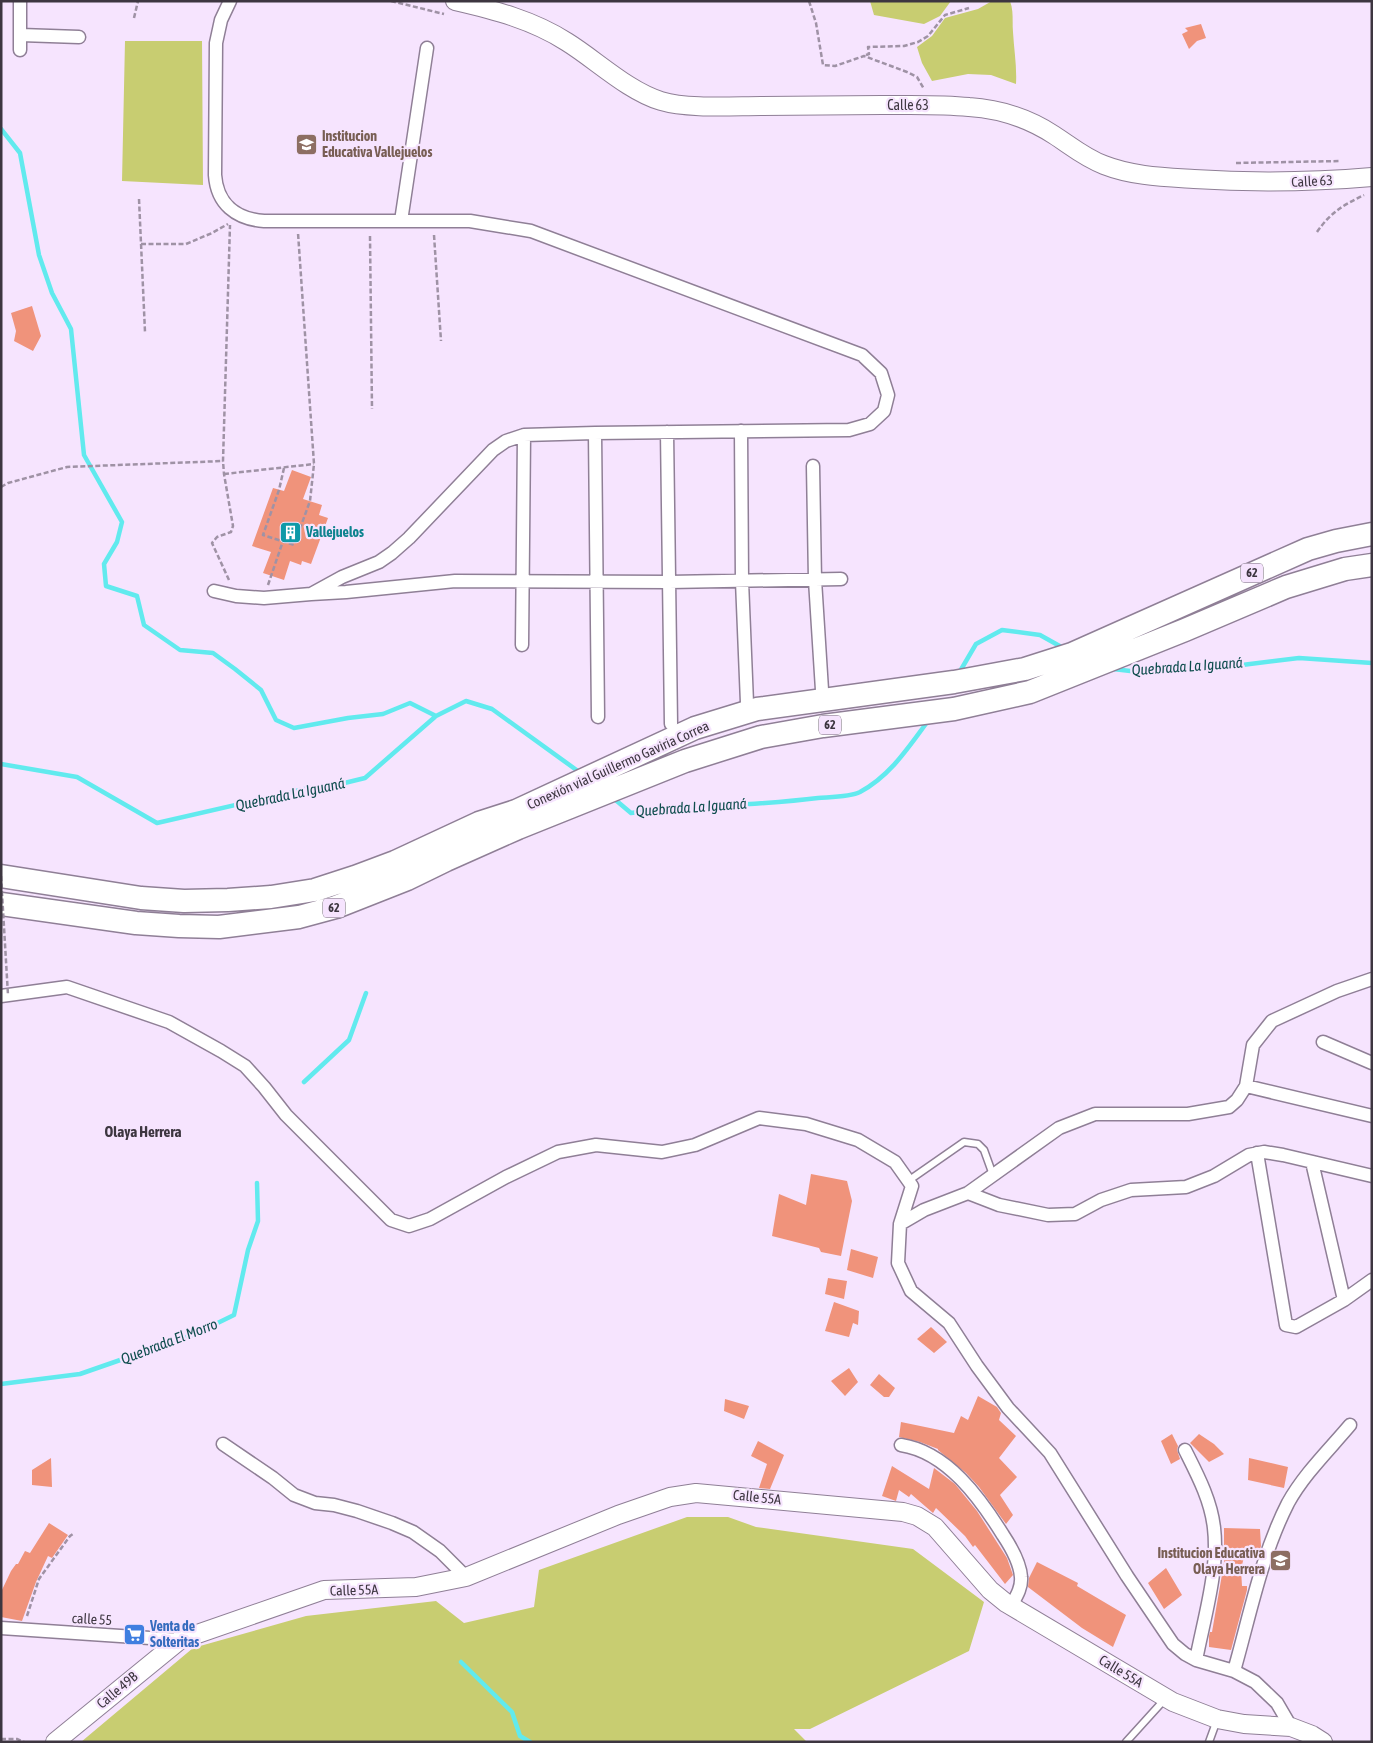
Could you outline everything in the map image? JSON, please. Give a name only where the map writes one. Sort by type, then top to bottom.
[{"type":"highway","name":"Conexión vial Guillermo Gaviria Correa","points":[[1,904],[136,923],[219,928],[299,917],[336,907],[408,879],[446,860],[517,819],[668,740],[695,728],[757,709],[954,682],[1025,669],[1072,654],[1308,549],[1372,534]]},
{"type":"highway","name":"Conexión vial Guillermo Gaviria Correa","points":[[1,876],[141,898],[184,901],[271,897],[315,890],[395,862],[479,823],[517,819],[760,737],[823,726],[954,709],[1038,689],[1286,587],[1345,569],[1372,565]]},
{"type":"street","points":[[20,1],[20,50]]},
{"type":"street","points":[[230,1],[221,20],[216,43],[216,184],[224,202],[236,214],[252,220],[297,222],[470,221],[531,231],[862,356],[881,373],[888,395],[884,411],[870,424],[849,430],[524,435],[506,441],[493,450],[409,538],[392,553],[379,562],[342,577],[311,594]]},
{"type":"street","name":"Calle 63","points":[[453,8],[492,10],[526,20],[566,40],[633,88],[660,101],[718,107],[906,105],[969,107],[1005,112],[1028,120],[1053,134],[1088,158],[1103,165],[1130,173],[1156,177],[1262,183],[1372,177]]},
{"type":"street","points":[[21,35],[79,37]]},
{"type":"street","points":[[401,221],[427,48]]},
{"type":"street","points":[[741,431],[742,581],[746,704]]},
{"type":"street","points":[[667,432],[671,724]]},
{"type":"street","points":[[595,433],[598,717]]},
{"type":"street","points":[[522,645],[524,435]]},
{"type":"street","points":[[813,466],[815,580],[822,690]]},
{"type":"street","points":[[214,591],[236,596],[264,598],[455,581],[596,583],[840,579]]},
{"type":"street","points":[[900,1224],[924,1210],[968,1193],[1059,1128],[1095,1114],[1188,1114],[1229,1107],[1237,1100],[1246,1086],[1253,1045],[1272,1021],[1337,991],[1372,979]]},
{"type":"street","points":[[4,996],[67,987],[169,1022],[221,1051],[246,1066],[286,1115],[391,1220],[409,1226],[430,1219],[506,1177],[558,1152],[596,1145],[662,1152],[695,1145],[759,1118],[806,1124],[858,1140],[895,1162],[912,1186],[900,1224],[898,1262],[911,1291],[949,1323],[977,1366],[1008,1408],[1050,1453],[1126,1576],[1173,1644],[1196,1660],[1234,1671],[1254,1682],[1269,1695],[1283,1712],[1291,1727]]},
{"type":"street","points":[[1322,1042],[1372,1063]]},
{"type":"street","points":[[1246,1086],[1372,1116]]},
{"type":"street","points":[[968,1193],[999,1205],[1048,1215],[1075,1214],[1101,1200],[1131,1190],[1186,1187],[1214,1176],[1249,1155],[1257,1153],[1283,1155],[1372,1176]]},
{"type":"street","points":[[1257,1153],[1286,1325],[1296,1327],[1344,1300],[1372,1280]]},
{"type":"street","points":[[1312,1162],[1344,1300]]},
{"type":"street","points":[[1234,1671],[1260,1574],[1288,1503],[1305,1478],[1350,1425]]},
{"type":"street","points":[[223,1444],[294,1495],[315,1503],[334,1505],[357,1511],[413,1532],[440,1551],[466,1577]]},
{"type":"street","points":[[901,1445],[924,1452],[939,1462],[970,1489],[988,1512],[1007,1541],[1019,1566],[1020,1586],[1011,1606]]},
{"type":"street","points":[[1185,1450],[1205,1490],[1214,1528],[1213,1576],[1196,1660]]},
{"type":"street","name":"Calle 55A","points":[[180,1640],[324,1590],[416,1587],[466,1577],[584,1528],[670,1497],[687,1493],[711,1493],[903,1512],[917,1516],[935,1528],[990,1590],[1011,1606],[1166,1698],[1217,1719],[1244,1724],[1291,1727],[1312,1735],[1323,1742]]},
{"type":"street","name":"calle 55","points":[[1,1628],[180,1640]]},
{"type":"street","name":"Calle 49B","points":[[56,1742],[180,1640]]},
{"type":"lane","points":[[908,1181],[964,1142],[978,1144],[984,1150],[993,1175]]},
{"type":"lane","points":[[1126,1742],[1166,1698]]},
{"type":"lane","points":[[1208,1742],[1217,1719]]},
{"type":"path","points":[[134,18],[138,1]]},
{"type":"path","points":[[391,1],[453,8]]},
{"type":"path","points":[[809,1],[816,23],[823,65],[835,66],[869,54],[868,47],[904,46],[918,42],[928,36],[945,15],[969,8]]},
{"type":"path","points":[[864,56],[917,77],[926,95]]},
{"type":"path","points":[[1317,232],[1327,218],[1340,207],[1372,192]]},
{"type":"path","points":[[139,199],[145,332]]},
{"type":"path","points":[[224,202],[230,223],[223,461],[232,529],[228,534],[213,540],[212,543],[236,596]]},
{"type":"path","points":[[370,221],[372,409]]},
{"type":"path","points":[[433,221],[441,341]]},
{"type":"path","points":[[284,468],[279,490],[263,535],[294,545],[310,501],[314,464],[297,222]]},
{"type":"path","points":[[141,244],[186,244],[230,223]]},
{"type":"path","points":[[1,487],[8,483],[67,467],[223,461]]},
{"type":"path","points":[[224,474],[314,464]]},
{"type":"path","points":[[264,598],[283,541]]},
{"type":"path","points":[[1,876],[4,996]]},
{"type":"path","points":[[26,1622],[38,1579],[70,1536],[74,1534]]},
{"type":"path","points":[[1,1739],[17,1739],[24,1742]]},
{"type":"green space","points":[[870,1],[951,1],[940,16],[924,24],[874,15]]},
{"type":"green space","points":[[992,1],[1010,1],[1016,84],[991,75],[968,74],[932,81],[922,63],[917,47],[932,36],[945,18],[978,9]]},
{"type":"green space","points":[[125,41],[202,41],[203,185],[122,181]]},
{"type":"green space","points":[[687,1517],[728,1517],[756,1527],[913,1549],[984,1602],[969,1651],[810,1729],[794,1729],[807,1742],[81,1742],[193,1648],[306,1616],[436,1601],[464,1623],[534,1607],[539,1570]]},
{"type":"building","points":[[1201,24],[1206,38],[1197,41],[1189,49],[1182,34],[1188,31],[1185,28]]},
{"type":"building","points":[[32,306],[41,336],[33,351],[14,341],[16,331],[11,313]]},
{"type":"building","name":"Vallejuelos","points":[[292,470],[311,477],[303,499],[322,505],[319,515],[328,518],[311,564],[302,561],[301,565],[290,561],[284,580],[263,573],[271,552],[252,546],[273,488],[284,491]]},
{"type":"building","points":[[811,1174],[847,1181],[852,1201],[841,1256],[821,1252],[819,1248],[772,1236],[779,1194],[806,1205]]},
{"type":"building","points":[[851,1249],[878,1257],[873,1278],[847,1270]]},
{"type":"building","points":[[828,1278],[847,1281],[844,1299],[825,1294]]},
{"type":"building","points":[[834,1302],[859,1311],[858,1325],[853,1323],[849,1337],[825,1331]]},
{"type":"building","points":[[931,1327],[947,1342],[934,1353],[917,1339]]},
{"type":"building","points":[[849,1368],[858,1382],[845,1396],[831,1381]]},
{"type":"building","points":[[879,1374],[895,1388],[889,1397],[884,1397],[870,1385]]},
{"type":"building","points":[[978,1396],[997,1407],[1001,1413],[999,1420],[1016,1436],[999,1458],[1017,1477],[1000,1495],[1013,1515],[1006,1524],[979,1487],[938,1449],[899,1437],[901,1422],[954,1433],[961,1416],[968,1420]]},
{"type":"building","points":[[725,1399],[749,1406],[744,1419],[724,1411]]},
{"type":"building","points":[[1172,1434],[1178,1446],[1177,1450],[1180,1459],[1171,1464],[1161,1441]]},
{"type":"building","points":[[1199,1434],[1214,1444],[1224,1454],[1209,1462],[1190,1443]]},
{"type":"building","points":[[758,1441],[784,1455],[770,1489],[759,1488],[767,1464],[751,1456]]},
{"type":"building","points":[[51,1458],[52,1487],[32,1485],[32,1470]]},
{"type":"building","points":[[1249,1458],[1288,1467],[1284,1488],[1248,1480]]},
{"type":"building","points":[[892,1466],[929,1489],[934,1468],[955,1484],[977,1511],[1007,1558],[1013,1575],[1005,1584],[975,1545],[973,1547],[965,1536],[936,1508],[933,1513],[911,1494],[909,1497],[899,1490],[896,1501],[882,1496]]},
{"type":"building","points":[[49,1523],[68,1535],[52,1558],[48,1556],[22,1621],[1,1617],[1,1592],[11,1571],[18,1564],[25,1551],[30,1553]]},
{"type":"building","points":[[1224,1528],[1260,1529],[1261,1546],[1259,1553],[1245,1553],[1241,1569],[1242,1586],[1247,1586],[1247,1590],[1231,1650],[1209,1647],[1209,1636],[1210,1632],[1212,1632],[1224,1563]]},
{"type":"building","points":[[1037,1562],[1078,1583],[1077,1586],[1126,1615],[1113,1647],[1082,1628],[1028,1587],[1029,1578]]},
{"type":"building","points":[[1166,1568],[1182,1595],[1164,1609],[1148,1583]]},
{"type":"waterway","points":[[1,129],[20,153],[39,255],[52,293],[71,329],[84,455],[122,522],[117,542],[104,564],[106,586],[137,596],[144,625],[180,650],[213,653],[235,669],[261,690],[276,720],[294,728],[383,714],[410,703],[436,716]]},
{"type":"waterway","name":"Quebrada La Iguaná","points":[[959,673],[976,644],[1002,630],[1040,635],[1065,649]]},
{"type":"waterway","name":"Quebrada La Iguaná","points":[[1113,669],[1139,672],[1193,666],[1242,665],[1299,658],[1372,663]]},
{"type":"waterway","name":"Quebrada La Iguaná","points":[[1,764],[77,777],[157,823],[309,788],[328,787],[365,778],[436,716],[466,701],[492,709],[582,774]]},
{"type":"waterway","name":"Quebrada La Iguaná","points":[[612,797],[631,813],[851,795],[871,785],[889,770],[928,721]]},
{"type":"waterway","name":"Quebrada El Morro","points":[[304,1082],[349,1040],[366,993]]},
{"type":"waterway","name":"Quebrada El Morro","points":[[1,1384],[80,1374],[195,1334],[234,1315],[248,1250],[258,1221],[257,1183]]},
{"type":"waterway","points":[[461,1662],[512,1712],[520,1736],[530,1742]]},
{"type":"place","name":"Institucion Educativa Vallejuelos","points":[[306,144]]},
{"type":"place","name":"Vallejuelos","points":[[290,532]]},
{"type":"place","name":"Institucion Educativa Olaya Herrera","points":[[1281,1561]]},
{"type":"place","name":"Venta de Solteritas","points":[[134,1634]]},
{"type":"district","name":"Olaya Herrera","points":[[143,1131]]}]
